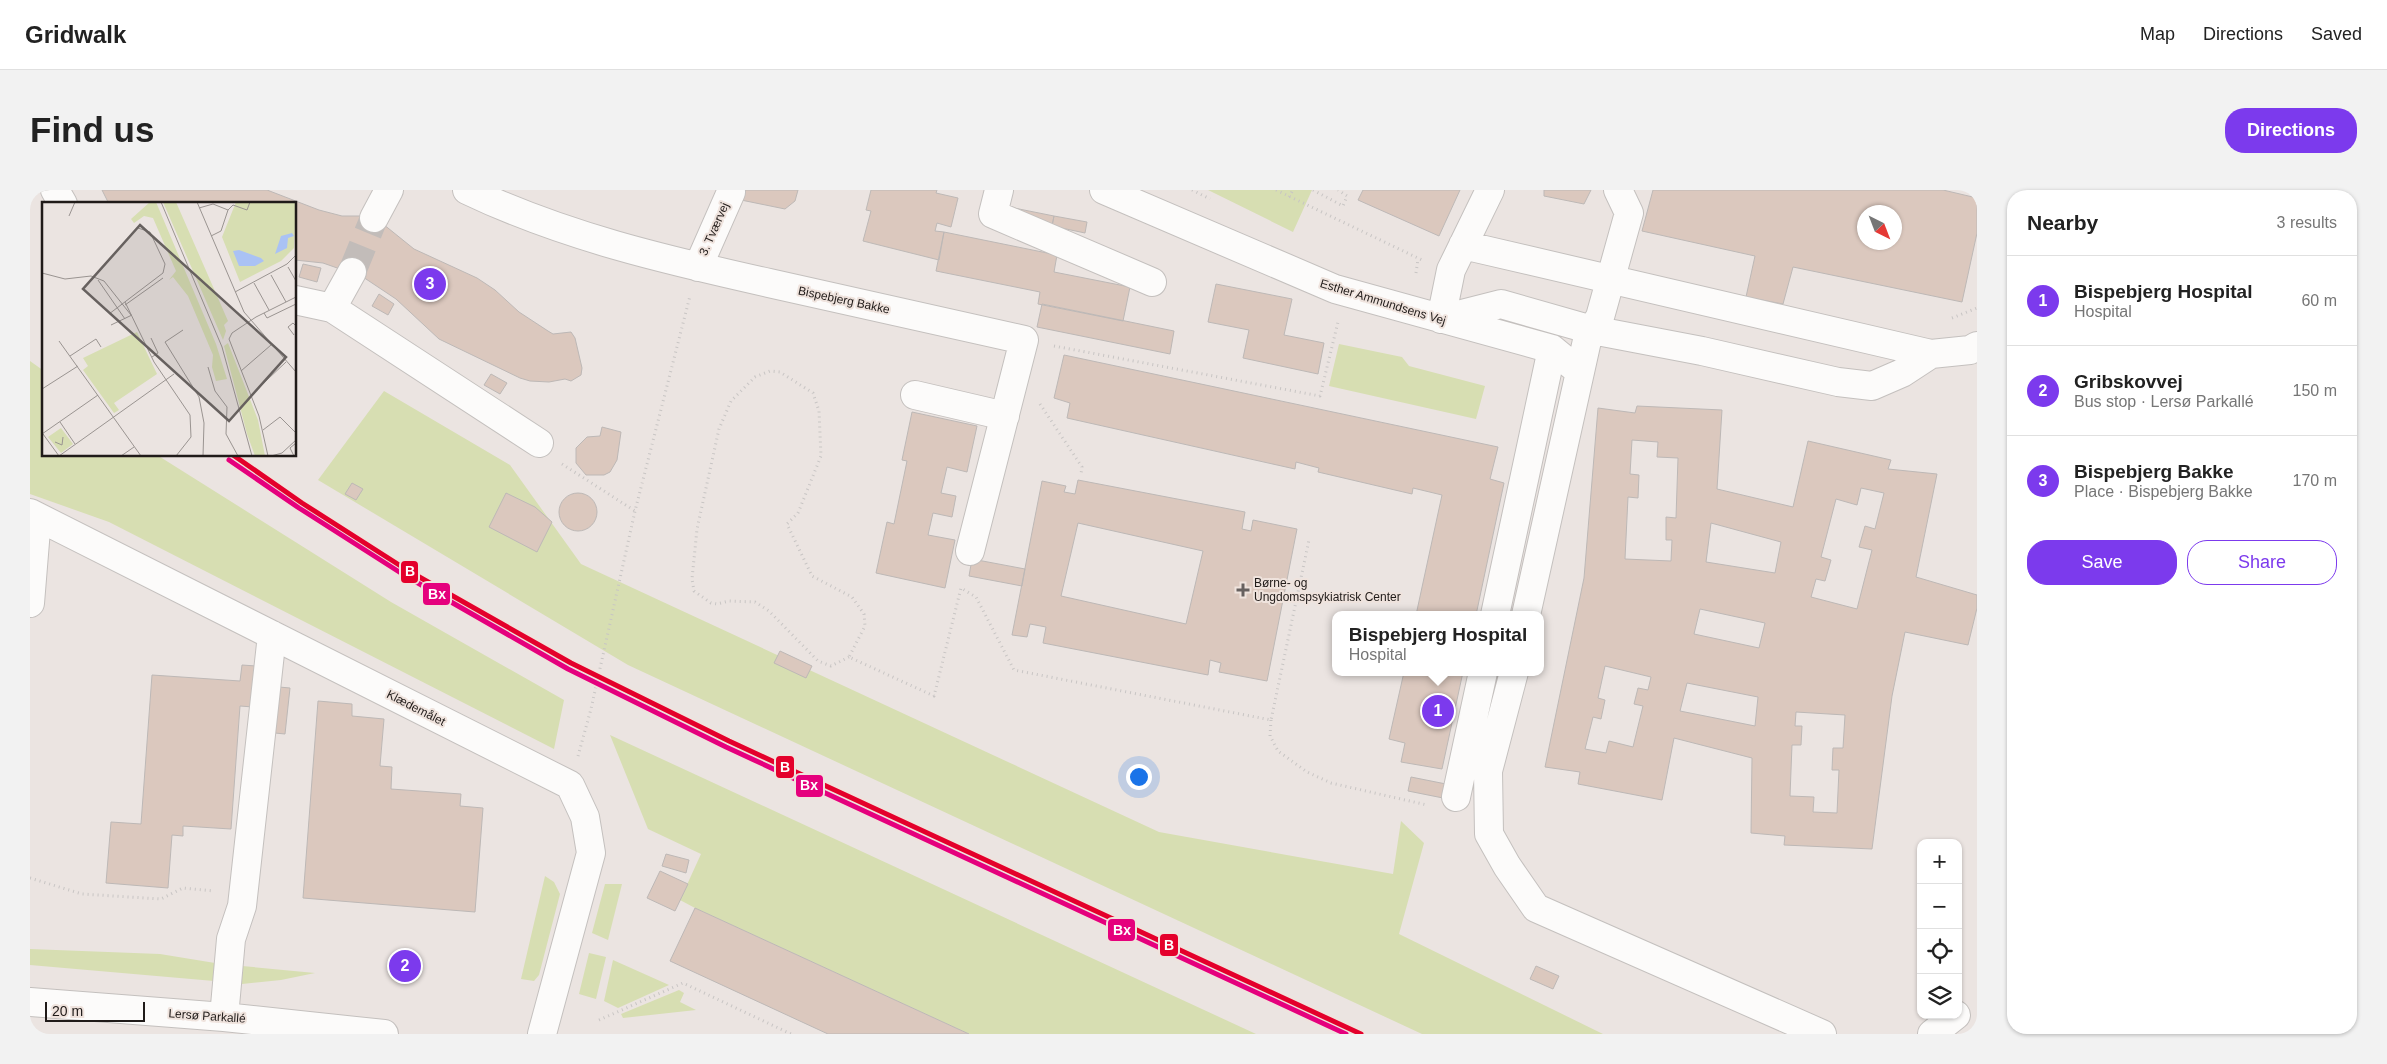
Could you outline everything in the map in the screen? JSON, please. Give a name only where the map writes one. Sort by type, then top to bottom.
[{"type":"street","points":[[55,190],[62,202]]},
{"type":"street","points":[[374,218],[389,190]]},
{"type":"street","name":"Bispebjerg Bakke","points":[[467,190],[492,202],[597,242],[698,267],[1024,340]]},
{"type":"street","points":[[999,190],[993,214],[1152,282]]},
{"type":"street","name":"Esther Ammundsens Vej","points":[[1104,190],[1345,292],[1552,349],[1580,372]]},
{"type":"street","points":[[1490,190],[1451,270],[1441,319],[1501,304],[1592,330],[1702,351],[1838,382],[1872,386],[1902,373],[1931,354]]},
{"type":"street","points":[[1527,611],[1588,336],[1600,317],[1629,213],[1618,190]]},
{"type":"street","name":"3. Tværvej","points":[[698,267],[731,192]]},
{"type":"street","points":[[1463,245],[1931,354],[1970,350],[1977,346]]},
{"type":"street","points":[[332,308],[352,272]]},
{"type":"street","points":[[296,300],[332,308],[539,443]]},
{"type":"street","points":[[970,551],[1024,340]]},
{"type":"street","points":[[1496,611],[1552,349]]},
{"type":"street","points":[[915,395],[1005,416]]},
{"type":"street","points":[[30,603],[33,515]]},
{"type":"street","name":"Klædemålet","points":[[33,515],[570,785],[585,817],[591,853],[542,1034]]},
{"type":"street","points":[[224,1017],[230,938],[242,906],[244,895],[272,635]]},
{"type":"street","points":[[1456,797],[1481,676]]},
{"type":"street","points":[[1513,676],[1488,771],[1489,834],[1507,866],[1536,908],[1822,1034]]},
{"type":"street","name":"Lersø Parkallé","points":[[30,1002],[224,1017],[384,1034]]},
{"type":"street","points":[[1932,1034],[1951,1019]]},
{"type":"path","points":[[1276,190],[1418,259],[1451,270]]},
{"type":"path","points":[[1289,197],[1293,190]]},
{"type":"path","points":[[1313,190],[1343,206],[1347,196],[1338,190]]},
{"type":"path","points":[[1416,277],[1418,259]]},
{"type":"path","points":[[578,754],[591,709],[615,594],[635,511],[698,267]]},
{"type":"path","points":[[1024,340],[1320,396],[1345,292]]},
{"type":"path","points":[[1017,368],[1082,468],[1082,474]]},
{"type":"path","points":[[770,371],[780,372],[813,393],[819,410],[821,456],[798,513],[787,524],[812,576],[852,597],[864,614],[865,626],[849,657],[831,666],[818,661],[769,611],[755,602],[729,601],[717,604],[711,603],[694,591],[692,579],[697,530],[719,429],[731,401],[755,377],[770,371]]},
{"type":"path","points":[[539,443],[554,459],[635,511]]},
{"type":"path","points":[[1309,540],[1271,720],[1270,736],[1278,750],[1307,772],[1331,783],[1443,808],[1456,797]]},
{"type":"path","points":[[849,657],[934,696],[961,588],[976,597],[1014,670],[1271,720]]},
{"type":"path","points":[[30,878],[82,894],[162,900],[183,888],[244,895]]},
{"type":"path","points":[[600,1020],[683,983],[791,1034]]},
{"type":"green space","points":[[1208,190],[1312,190],[1293,232]]},
{"type":"green space","points":[[1339,344],[1402,357],[1409,366],[1485,386],[1476,419],[1329,386]]},
{"type":"green space","points":[[30,361],[42,370],[42,456],[159,456],[391,602],[564,700],[554,749],[109,522],[30,494]]},
{"type":"green space","points":[[384,391],[510,465],[581,564],[1159,832],[1393,874],[1401,821],[1424,843],[1399,934],[1603,1034],[1422,1034],[628,665],[318,480]]},
{"type":"green space","points":[[610,735],[1256,1034],[969,1034],[695,908],[680,900],[701,854],[648,829]]},
{"type":"green space","points":[[545,876],[554,882],[560,894],[539,975],[534,981],[521,979]]},
{"type":"green space","points":[[605,884],[622,884],[608,940],[592,933]]},
{"type":"green space","points":[[30,949],[160,954],[215,963],[214,981],[30,965]]},
{"type":"green space","points":[[589,953],[606,957],[596,999],[579,994]]},
{"type":"green space","points":[[613,960],[669,985],[618,1008],[604,1001]]},
{"type":"green space","points":[[242,966],[315,973],[281,980],[242,984]]},
{"type":"green space","points":[[679,990],[684,993],[680,1002],[696,1010],[623,1018],[621,1014]]},
{"type":"building","points":[[102,190],[267,190],[319,210],[342,216],[364,216],[383,224],[414,249],[477,278],[495,290],[519,312],[553,334],[571,332],[575,338],[582,368],[581,375],[571,381],[565,379],[549,382],[530,381],[520,378],[439,339],[396,299],[363,277],[323,263],[296,260],[296,202],[108,202]]},
{"type":"building","points":[[725,190],[798,190],[795,201],[785,209],[741,200]]},
{"type":"building","points":[[871,190],[937,190],[936,193],[958,198],[951,227],[937,223],[935,231],[944,232],[939,260],[863,241],[871,211],[866,210]]},
{"type":"building","points":[[1363,190],[1460,190],[1439,236],[1358,200]]},
{"type":"building","points":[[1544,190],[1591,190],[1584,204],[1544,196]]},
{"type":"building","points":[[1653,190],[1943,190],[1977,198],[1977,233],[1962,302],[1793,267],[1783,304],[1746,297],[1755,256],[1642,231]]},
{"type":"building","points":[[1009,207],[1054,216],[1052,226]]},
{"type":"building","points":[[1054,216],[1087,222],[1085,233],[1052,226]]},
{"type":"building","points":[[944,232],[1057,255],[1054,272],[1130,287],[1123,321],[1038,304],[1040,292],[936,271]]},
{"type":"building","points":[[303,264],[321,268],[317,282],[299,277]]},
{"type":"building","points":[[1216,284],[1292,299],[1284,335],[1324,343],[1318,374],[1243,358],[1249,330],[1208,322]]},
{"type":"building","points":[[379,294],[394,304],[388,315],[372,306]]},
{"type":"building","points":[[1042,304],[1174,331],[1170,354],[1037,327]]},
{"type":"building","points":[[1064,355],[1498,447],[1490,479],[1504,483],[1477,611],[1417,611],[1442,495],[1413,488],[1412,494],[1318,472],[1319,468],[1296,462],[1295,469],[1067,418],[1070,403],[1054,398]]},
{"type":"building","points":[[491,374],[507,383],[500,394],[484,385]]},
{"type":"building","points":[[1637,406],[1722,410],[1717,489],[1793,507],[1808,441],[1891,460],[1888,469],[1937,474],[1916,577],[1977,595],[1977,608],[1968,645],[1905,632],[1892,696],[1872,849],[1784,845],[1785,836],[1751,833],[1752,758],[1674,738],[1662,800],[1578,784],[1580,772],[1545,767],[1584,578],[1598,408],[1635,413]],"holes":[[[1632,440],[1658,442],[1657,457],[1678,458],[1676,518],[1666,517],[1666,540],[1672,540],[1671,561],[1625,559],[1628,497],[1638,498],[1639,475],[1630,474]],[[1861,488],[1884,493],[1875,529],[1865,526],[1859,547],[1872,550],[1857,609],[1811,597],[1816,579],[1825,581],[1831,560],[1821,557],[1836,499],[1857,505]],[[1711,523],[1781,542],[1775,573],[1706,562]],[[1700,609],[1765,623],[1759,648],[1694,634]],[[1605,666],[1651,677],[1648,690],[1638,688],[1634,704],[1643,706],[1633,747],[1609,741],[1606,753],[1585,749],[1593,717],[1601,719],[1605,700],[1598,698]],[[1687,683],[1758,697],[1755,726],[1680,711]],[[1796,712],[1845,715],[1843,748],[1833,748],[1832,770],[1839,770],[1837,813],[1813,812],[1814,797],[1790,796],[1792,745],[1801,745],[1802,726],[1795,726]]]},
{"type":"building","points":[[912,412],[977,426],[967,472],[947,467],[941,493],[956,496],[952,517],[933,513],[928,535],[955,540],[945,588],[876,573],[887,522],[894,524],[907,461],[902,460]]},
{"type":"building","points":[[602,427],[621,432],[617,460],[610,472],[604,475],[586,475],[576,463],[576,448],[587,437],[600,436]]},
{"type":"building","points":[[1078,480],[1245,512],[1242,529],[1251,531],[1253,520],[1297,529],[1267,681],[1219,672],[1221,663],[1210,660],[1208,675],[1043,643],[1046,627],[1030,624],[1027,637],[1012,635],[1042,481],[1066,486],[1064,492],[1075,494]],"holes":[[[1078,523],[1203,551],[1186,624],[1061,596]]]},
{"type":"building","points":[[352,483],[363,489],[356,500],[345,494]]},
{"type":"building","points":[[506,493],[535,507],[552,522],[537,552],[489,527]]},
{"type":"building","points":[[578,493],[592,498],[597,512],[592,526],[578,531],[564,526],[559,512],[564,498]]},
{"type":"building","points":[[972,559],[1025,569],[1022,586],[969,576]]},
{"type":"building","points":[[780,651],[812,666],[806,678],[774,663]]},
{"type":"building","points":[[242,665],[256,666],[253,707],[240,706],[231,829],[183,826],[183,836],[172,835],[168,888],[106,883],[111,822],[141,824],[152,675],[240,681]]},
{"type":"building","points":[[1403,676],[1462,676],[1442,769],[1401,762],[1405,743],[1389,739]]},
{"type":"building","points":[[279,687],[290,688],[285,734],[275,733]]},
{"type":"building","points":[[318,701],[352,704],[352,716],[384,719],[380,766],[392,767],[391,789],[461,794],[460,806],[483,808],[475,912],[303,898]]},
{"type":"building","points":[[1411,777],[1446,784],[1443,798],[1408,791]]},
{"type":"building","points":[[666,854],[689,860],[686,873],[662,866]]},
{"type":"building","points":[[660,871],[688,884],[675,911],[647,898]]},
{"type":"building","points":[[695,908],[969,1034],[828,1034],[670,961]]},
{"type":"building","points":[[395,960],[415,963],[413,971],[394,969]]},
{"type":"building","points":[[1536,966],[1559,976],[1553,989],[1530,979]]},
{"type":"tunnel","points":[[352,272],[374,218]]},
{"type":"transit line","name":"B","points":[[234,456],[302,503],[407,570],[571,663],[729,741],[1361,1034]]},
{"type":"transit line","name":"Bx","points":[[229,460],[299,508],[404,575],[568,669],[726,747],[1346,1034]]},
{"type":"place","name":"Bispebjerg Bakke","points":[[430,284]]},
{"type":"place","name":"Børne- og Ungdomspsykiatrisk Center","points":[[1243,590]]},
{"type":"place","name":"Bispebjerg Hospital","points":[[1438,711]]},
{"type":"place","name":"Gribskovvej","points":[[405,966]]}]
